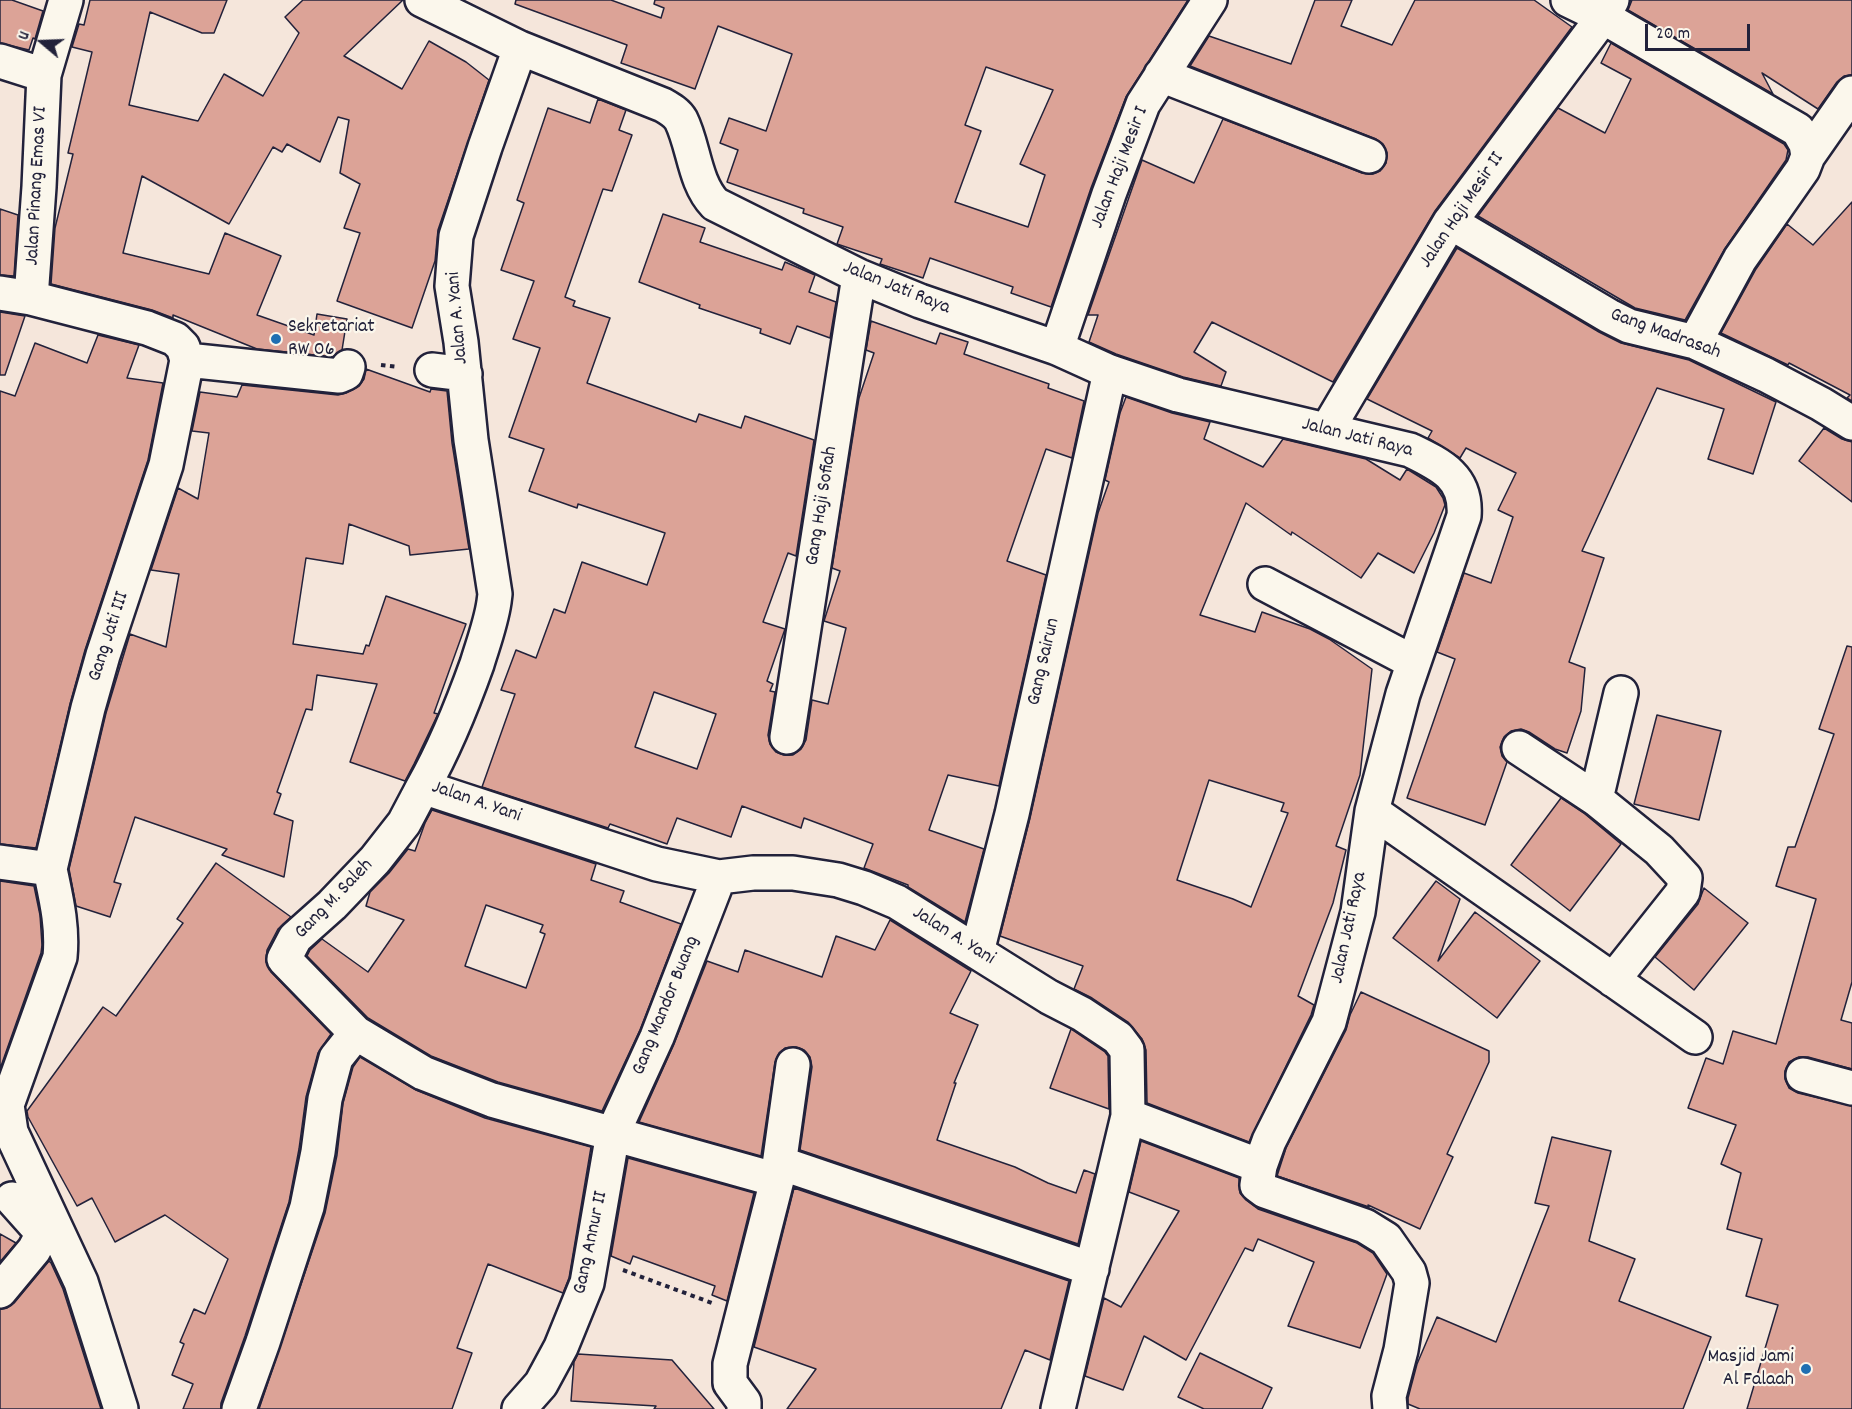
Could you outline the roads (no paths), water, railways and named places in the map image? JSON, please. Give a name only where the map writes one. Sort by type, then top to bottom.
[{"type":"street","name":"Jalan Pinang Emas VI","points":[[15,296],[39,187],[44,75],[66,0]]},
{"type":"street","name":"Jalan Jati Raya","points":[[422,0],[520,48],[672,110],[680,120],[706,193],[715,204],[859,276],[920,301],[1057,348],[1110,372],[1178,395],[1410,450],[1444,468],[1454,478],[1463,493],[1464,516],[1413,662],[1371,811],[1358,912],[1329,1022],[1269,1141],[1260,1166]]},
{"type":"street","name":"Jalan Haji Mesir I","points":[[1057,348],[1143,104],[1210,0]]},
{"type":"street","points":[[1568,0],[1607,8],[1798,130],[1806,144],[1808,156]]},
{"type":"street","name":"Jalan Haji Mesir II","points":[[1327,430],[1450,222],[1607,8]]},
{"type":"street","name":"Jalan A. Yani","points":[[520,48],[484,147],[456,236],[452,286],[465,374],[471,440],[495,594],[493,610],[468,690],[439,758],[423,787],[657,864],[719,877],[753,873],[793,873],[838,880],[897,902],[1118,1038],[1127,1050],[1128,1116]]},
{"type":"street","points":[[0,61],[44,75]]},
{"type":"street","points":[[1161,75],[1369,156]]},
{"type":"street","points":[[1695,342],[1740,259],[1803,169],[1808,156],[1852,93]]},
{"type":"street","name":"Gang Madrasah","points":[[1450,222],[1609,316],[1629,326],[1695,342],[1766,375],[1852,423]]},
{"type":"street","name":"Gang Haji Sofiah","points":[[786,737],[859,276]]},
{"type":"street","points":[[15,296],[147,328],[166,335],[175,339],[183,347],[187,360],[339,376],[346,373],[348,367]]},
{"type":"street","name":"Gang Jati III","points":[[50,869],[88,708],[103,655],[166,465],[187,360]]},
{"type":"street","points":[[432,370],[465,374]]},
{"type":"street","name":"Gang Sairun","points":[[977,952],[1012,814],[1110,372]]},
{"type":"street","points":[[1265,584],[1413,662]]},
{"type":"street","points":[[1596,799],[1621,693]]},
{"type":"street","points":[[1520,748],[1596,799],[1659,850],[1685,878],[1683,892],[1614,980]]},
{"type":"street","name":"Gang M. Saleh","points":[[356,1033],[284,959],[295,938],[332,905],[375,860],[404,823],[423,787]]},
{"type":"street","points":[[1371,811],[1695,1037]]},
{"type":"street","points":[[0,862],[50,869],[61,922],[62,942],[60,957],[7,1105],[11,1132],[81,1282],[121,1409]]},
{"type":"street","name":"Gang Mandor Buang","points":[[613,1133],[657,1037],[719,877]]},
{"type":"street","points":[[239,1409],[307,1206],[318,1152],[325,1099],[336,1058],[356,1033],[423,1073],[492,1100],[613,1133],[778,1172],[1092,1269]]},
{"type":"street","points":[[744,1409],[744,1402],[730,1383],[730,1364],[778,1172],[793,1065]]},
{"type":"street","points":[[1803,1074],[1852,1088]]},
{"type":"street","points":[[1058,1409],[1128,1116],[1260,1166],[1257,1185],[1265,1191],[1365,1226],[1386,1239],[1409,1272],[1412,1283],[1401,1350],[1389,1396],[1390,1409]]},
{"type":"street","name":"Gang Annur II","points":[[519,1409],[541,1384],[561,1347],[587,1283],[613,1133]]},
{"type":"street","points":[[0,1292],[34,1250],[41,1237],[38,1228],[12,1199]]},
{"type":"place","name":"Sekretariat RW 06","points":[[276,339]]},
{"type":"place","name":"Masjid Jami Al Falaah","points":[[1806,1369]]}]
